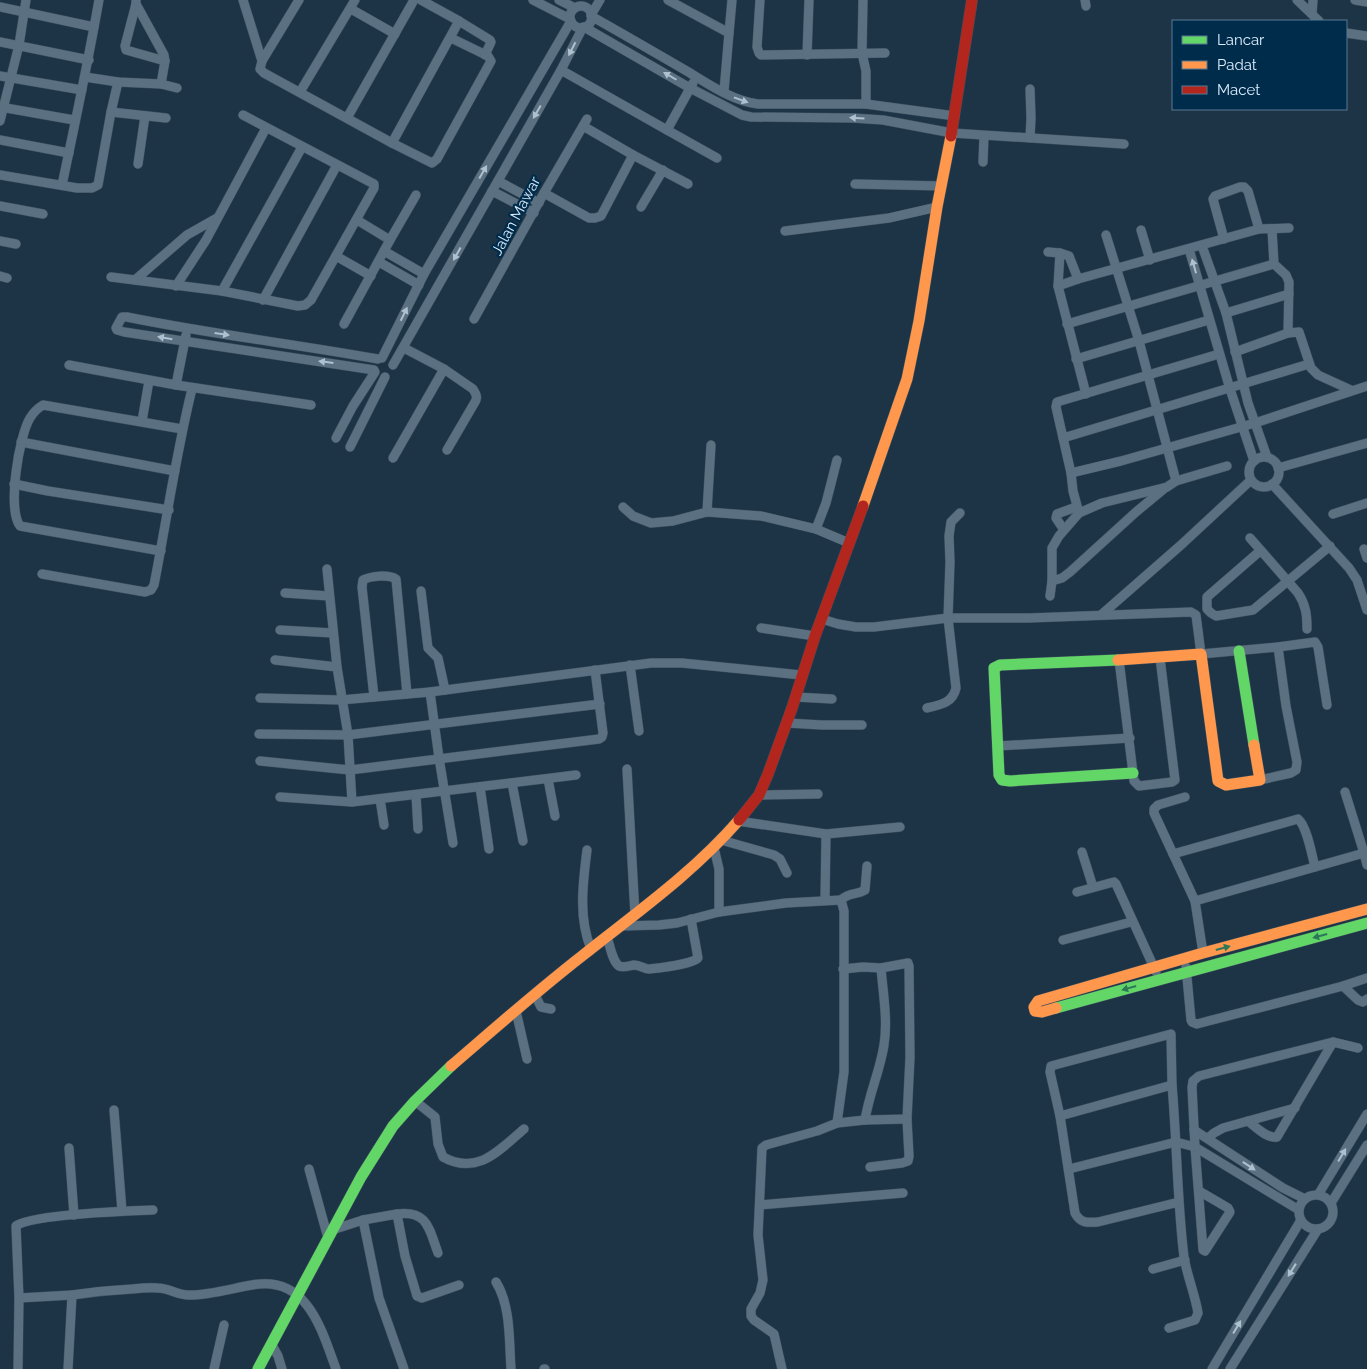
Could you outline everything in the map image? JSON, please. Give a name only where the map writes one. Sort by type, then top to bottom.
[{"type":"street","points":[[0,121],[1,108],[19,45],[26,0]]},
{"type":"street","points":[[62,185],[74,120],[89,60],[99,0]]},
{"type":"street","points":[[243,0],[262,61]]},
{"type":"street","points":[[299,0],[262,61],[260,69],[264,73],[429,162],[435,161],[490,64],[490,58],[451,38]]},
{"type":"street","points":[[300,92],[355,0]]},
{"type":"street","points":[[347,118],[414,0]]},
{"type":"street","points":[[421,0],[490,40],[491,42],[485,55]]},
{"type":"street","points":[[532,0],[570,20],[576,26],[584,27],[690,88],[742,115],[883,120],[952,133],[1124,144]]},
{"type":"street","points":[[559,0],[587,8],[591,16],[697,77],[746,102],[758,104],[866,104],[955,116]]},
{"type":"street","points":[[350,446],[385,377],[392,373],[393,365],[584,27],[590,22],[591,16],[600,0]]},
{"type":"street","points":[[668,0],[684,4],[729,33]]},
{"type":"street","points":[[724,91],[732,0]]},
{"type":"street","points":[[760,0],[757,47],[759,53],[764,56],[885,53]]},
{"type":"street","points":[[807,55],[809,0]]},
{"type":"street","points":[[863,0],[862,53],[866,71],[866,104]]},
{"type":"street","points":[[258,1369],[272,1346],[330,1234],[374,1155],[393,1126],[444,1072],[535,995],[682,877],[717,844],[759,795],[787,723],[801,676],[907,379],[955,116],[972,0]]},
{"type":"street","points":[[1297,0],[1318,20]]},
{"type":"street","points":[[1312,14],[1313,0]]},
{"type":"street","points":[[1355,0],[1367,2]]},
{"type":"street","points":[[136,2],[125,46],[126,50],[165,61]]},
{"type":"street","points":[[136,2],[161,49],[165,61],[161,84]]},
{"type":"street","points":[[336,438],[349,412],[374,371],[374,364],[380,359],[424,274],[570,20],[570,13],[578,5]]},
{"type":"street","points":[[0,7],[94,27]]},
{"type":"street","points":[[350,9],[395,34]]},
{"type":"street","points":[[392,143],[459,21]]},
{"type":"street","points":[[1347,33],[1367,36]]},
{"type":"street","points":[[0,42],[89,60]]},
{"type":"street","points":[[561,70],[717,158]]},
{"type":"street","points":[[0,76],[82,90]]},
{"type":"street","points":[[85,77],[118,82],[161,84],[178,88]]},
{"type":"street","points":[[667,130],[697,77]]},
{"type":"street","points":[[0,175],[62,185],[92,188],[98,185],[118,82]]},
{"type":"street","points":[[1030,89],[1030,138]]},
{"type":"street","points":[[781,103],[781,116]]},
{"type":"street","points":[[883,120],[885,106]]},
{"type":"street","points":[[1,108],[74,120]]},
{"type":"street","points":[[911,125],[915,110]]},
{"type":"street","points":[[111,112],[166,118]]},
{"type":"street","points":[[111,277],[222,291],[298,306],[305,305],[311,300],[357,220],[374,188],[374,184],[242,115]]},
{"type":"street","points":[[138,164],[145,116]]},
{"type":"street","name":"Jalan Mawar","points":[[474,319],[585,122],[633,156]]},
{"type":"street","points":[[176,286],[206,240],[266,128]]},
{"type":"street","points":[[983,162],[984,136]]},
{"type":"street","points":[[0,140],[69,153]]},
{"type":"street","points":[[222,291],[302,147]]},
{"type":"street","points":[[544,193],[589,218],[601,216],[633,156],[688,184]]},
{"type":"street","points":[[263,300],[336,165]]},
{"type":"street","points":[[641,207],[663,170]]},
{"type":"street","points":[[498,181],[539,203]]},
{"type":"street","points":[[855,184],[942,186]]},
{"type":"street","points":[[1224,239],[1213,199],[1215,196],[1240,187],[1244,187],[1248,191],[1259,229]]},
{"type":"street","points":[[492,191],[534,213]]},
{"type":"street","points":[[344,324],[416,195]]},
{"type":"street","points":[[0,206],[43,214]]},
{"type":"street","points":[[785,231],[889,218],[937,207]]},
{"type":"street","points":[[135,280],[187,235],[217,218]]},
{"type":"street","points":[[357,220],[390,240]]},
{"type":"street","points":[[1058,286],[1259,229],[1290,228]]},
{"type":"street","points":[[1272,229],[1274,264],[1286,275],[1290,294],[1288,333]]},
{"type":"street","points":[[1141,230],[1150,260]]},
{"type":"street","points":[[1106,235],[1139,340],[1176,481]]},
{"type":"street","points":[[0,241],[16,244]]},
{"type":"street","points":[[1202,246],[1226,313],[1243,385],[1267,458]]},
{"type":"street","points":[[1189,250],[1219,354],[1254,461]]},
{"type":"street","points":[[384,251],[424,274]]},
{"type":"street","points":[[1048,252],[1069,256],[1078,279]]},
{"type":"street","points":[[1060,253],[1058,286],[1086,394]]},
{"type":"street","points":[[336,256],[371,276]]},
{"type":"street","points":[[379,262],[419,285]]},
{"type":"street","points":[[1067,324],[1274,264]]},
{"type":"street","points":[[1226,313],[1290,294]]},
{"type":"street","points":[[385,377],[377,375],[374,371],[124,332],[116,328],[122,317],[187,329],[389,360],[393,365]]},
{"type":"street","points":[[1076,358],[1209,320]]},
{"type":"street","points":[[176,386],[187,329]]},
{"type":"street","points":[[1235,352],[1297,331],[1301,334],[1309,364],[1318,375],[1351,390]]},
{"type":"street","points":[[404,348],[444,369],[473,389],[477,398],[448,450]]},
{"type":"street","points":[[1050,596],[1052,548],[1078,510],[1056,407],[1057,402],[1219,354]]},
{"type":"street","points":[[1063,438],[1309,364]]},
{"type":"street","points":[[69,365],[176,386],[311,405]]},
{"type":"street","points":[[393,458],[444,369]]},
{"type":"street","points":[[142,421],[149,381]]},
{"type":"street","points":[[1070,473],[1121,461],[1255,423],[1367,386]]},
{"type":"street","points":[[42,574],[148,592],[151,590],[154,585],[161,551],[182,429],[192,388]]},
{"type":"street","points":[[161,551],[20,526],[16,517],[14,484],[22,442],[29,419],[38,407],[43,404],[182,429]]},
{"type":"street","points":[[22,442],[176,471]]},
{"type":"street","points":[[1278,468],[1367,443]]},
{"type":"street","points":[[707,512],[711,446]]},
{"type":"street","points":[[1262,457],[1274,461],[1278,468],[1277,478],[1272,484],[1261,486],[1251,480],[1250,468],[1254,461],[1262,457]]},
{"type":"street","points":[[816,529],[826,503],[837,460]]},
{"type":"street","points":[[1052,581],[1062,578],[1070,572],[1136,512],[1176,481],[1227,466]]},
{"type":"street","points":[[1100,615],[1181,545],[1251,480]]},
{"type":"street","points":[[14,484],[169,510]]},
{"type":"street","points":[[1272,484],[1330,546],[1357,580],[1367,610]]},
{"type":"street","points":[[1064,530],[1056,518],[1057,514],[1167,487]]},
{"type":"street","points":[[1333,514],[1367,503]]},
{"type":"street","points":[[623,507],[633,516],[651,523],[673,521],[707,512],[761,516],[816,529],[849,543]]},
{"type":"street","points":[[927,708],[941,705],[954,696],[956,688],[948,618],[950,528],[951,522],[960,513]]},
{"type":"street","points":[[1250,538],[1304,603],[1307,629]]},
{"type":"street","points":[[1260,550],[1207,597],[1207,608],[1211,613],[1216,616],[1253,610],[1330,546]]},
{"type":"street","points":[[327,569],[341,700],[348,735],[352,802]]},
{"type":"street","points":[[374,697],[362,587],[363,580],[368,578],[392,576],[396,579],[407,694]]},
{"type":"street","points":[[422,591],[428,648],[438,658],[444,690]]},
{"type":"street","points":[[285,593],[329,596]]},
{"type":"street","points":[[822,619],[856,627],[874,627],[948,618],[1029,618],[1195,612],[1219,783],[1226,785],[1260,780],[1291,773],[1296,770],[1297,762],[1286,706],[1278,648]]},
{"type":"street","points":[[761,628],[815,636]]},
{"type":"street","points":[[280,630],[333,633]]},
{"type":"street","points":[[1133,773],[1010,782],[1002,780],[999,775],[994,668],[1000,665],[1160,658],[1278,648],[1315,642],[1318,647],[1327,705]]},
{"type":"street","points":[[1238,651],[1260,780]]},
{"type":"street","points":[[1119,660],[1134,781],[1139,786],[1175,780],[1160,658]]},
{"type":"street","points":[[275,660],[337,667]]},
{"type":"street","points":[[260,698],[341,700],[430,692],[651,663],[682,663],[801,676]]},
{"type":"street","points":[[630,665],[639,731]]},
{"type":"street","points":[[260,761],[350,770],[600,739],[604,733],[595,670]]},
{"type":"street","points":[[430,692],[438,758],[453,843]]},
{"type":"street","points":[[796,697],[832,699]]},
{"type":"street","points":[[260,734],[348,735],[600,704]]},
{"type":"street","points":[[787,723],[862,725]]},
{"type":"street","points":[[998,746],[1130,738]]},
{"type":"street","points":[[627,769],[635,914]]},
{"type":"street","points":[[280,797],[352,802],[576,775]]},
{"type":"street","points":[[548,779],[555,816]]},
{"type":"street","points":[[512,783],[524,841]]},
{"type":"street","points":[[480,787],[489,849]]},
{"type":"street","points":[[1345,792],[1367,866]]},
{"type":"street","points":[[759,795],[818,794]]},
{"type":"street","points":[[416,795],[418,829]]},
{"type":"street","points":[[1185,797],[1154,808],[1156,819],[1195,901],[1203,953]]},
{"type":"street","points":[[380,799],[384,824]]},
{"type":"street","points":[[1173,854],[1298,819],[1302,822],[1315,867]]},
{"type":"street","points":[[738,821],[826,834],[900,827]]},
{"type":"street","points":[[825,900],[826,834]]},
{"type":"street","points":[[717,844],[774,856],[780,859],[786,873]]},
{"type":"street","points":[[717,844],[719,912]]},
{"type":"street","points":[[587,850],[583,882],[583,924],[591,950]]},
{"type":"street","points":[[1082,852],[1093,887]]},
{"type":"street","points":[[1195,901],[1364,853]]},
{"type":"street","points":[[622,926],[659,925],[719,912],[786,903],[841,900],[850,893],[865,890],[867,866]]},
{"type":"street","points":[[1077,892],[1114,882],[1156,974]]},
{"type":"street","points":[[837,1123],[844,1072],[844,911],[841,900]]},
{"type":"street","points":[[1367,909],[1203,953],[1185,959],[1156,974],[1042,1012],[1035,1011],[1034,1007],[1038,1001],[1156,974],[1187,971],[1367,923]]},
{"type":"street","points":[[607,937],[617,965],[622,967],[636,965],[648,969],[687,964],[695,962],[698,958],[691,919]]},
{"type":"street","points":[[1063,940],[1132,922]]},
{"type":"street","points":[[1185,959],[1191,1020],[1197,1024],[1367,978]]},
{"type":"street","points":[[843,969],[881,968],[908,963],[909,966],[910,1057],[907,1119],[910,1148],[908,1161],[870,1167]]},
{"type":"street","points":[[865,1120],[868,1101],[878,1072],[885,1039],[881,968]]},
{"type":"street","points":[[1343,986],[1358,1000],[1363,1002],[1367,999]]},
{"type":"street","points":[[535,995],[541,1007],[551,1008]]},
{"type":"street","points":[[516,1011],[527,1059]]},
{"type":"street","points":[[1169,1328],[1195,1320],[1198,1313],[1184,1260],[1172,1084],[1171,1034],[1052,1066],[1050,1072],[1060,1116],[1074,1213],[1078,1219],[1082,1222],[1098,1222],[1179,1202]]},
{"type":"street","points":[[1248,1121],[1268,1136],[1277,1137],[1332,1042]]},
{"type":"street","points":[[1199,1191],[1228,1208],[1230,1212],[1205,1251],[1203,1250],[1195,1147],[1193,1081],[1199,1076],[1332,1042],[1358,1048]]},
{"type":"street","points":[[1060,1116],[1172,1084]]},
{"type":"street","points":[[415,1101],[435,1117],[438,1144],[443,1157],[460,1163],[470,1164],[486,1159],[524,1129]]},
{"type":"street","points":[[1208,1138],[1223,1128],[1295,1108]]},
{"type":"street","points":[[114,1110],[122,1211]]},
{"type":"street","points":[[1318,1195],[1367,1114]]},
{"type":"street","points":[[782,1369],[774,1334],[751,1316],[764,1280],[758,1235],[762,1148],[766,1145],[817,1131],[837,1123],[907,1119]]},
{"type":"street","points":[[1194,1130],[1283,1188],[1305,1200]]},
{"type":"street","points":[[1069,1169],[1176,1142],[1195,1147],[1299,1210]]},
{"type":"street","points":[[1331,1203],[1367,1145]]},
{"type":"street","points":[[69,1148],[74,1215]]},
{"type":"street","points":[[1217,1160],[1224,1150]]},
{"type":"street","points":[[309,1169],[330,1234]]},
{"type":"street","points":[[1277,1198],[1283,1188]]},
{"type":"street","points":[[760,1205],[903,1194]]},
{"type":"street","points":[[1313,1195],[1318,1195],[1325,1197],[1331,1203],[1333,1216],[1325,1227],[1318,1229],[1308,1227],[1301,1220],[1299,1210],[1305,1200],[1313,1195]]},
{"type":"street","points":[[18,1369],[19,1298],[16,1226],[24,1221],[74,1215],[153,1210]]},
{"type":"street","points":[[330,1234],[363,1220],[413,1213],[420,1216],[430,1232],[438,1253]]},
{"type":"street","points":[[398,1214],[405,1256],[417,1296],[422,1298],[459,1285]]},
{"type":"street","points":[[363,1220],[379,1298],[404,1369]]},
{"type":"street","points":[[1212,1369],[1301,1220]]},
{"type":"street","points":[[1230,1369],[1318,1229]]},
{"type":"street","points":[[1154,1269],[1184,1260]]},
{"type":"street","points":[[496,1282],[502,1293],[506,1310],[511,1369]]},
{"type":"street","points":[[19,1298],[156,1287],[187,1295],[264,1283],[278,1286],[298,1294],[314,1316],[336,1369]]},
{"type":"street","points":[[68,1369],[72,1295]]},
{"type":"street","points":[[214,1369],[224,1325]]},
{"type":"street","points":[[272,1346],[278,1356],[282,1369]]},
{"type":"traffic: fast","points":[[1239,651],[1254,745]]},
{"type":"traffic: fast","points":[[1118,660],[1000,665],[994,668],[999,775],[1002,780],[1010,781],[1133,773]]},
{"type":"traffic: fast","points":[[1056,1008],[1367,923]]},
{"type":"traffic: fast","points":[[258,1369],[361,1177],[393,1126],[415,1101],[451,1066]]},
{"type":"traffic: slow","points":[[863,506],[907,379],[951,136]]},
{"type":"traffic: slow","points":[[1118,660],[1201,654],[1218,781],[1226,785],[1260,780],[1254,745]]},
{"type":"traffic: slow","points":[[451,1066],[516,1010],[703,858],[739,820]]},
{"type":"traffic: slow","points":[[1056,1008],[1042,1012],[1035,1011],[1034,1007],[1038,1001],[1203,953],[1367,909]]},
{"type":"traffic: jam","points":[[951,136],[972,0]]},
{"type":"traffic: jam","points":[[739,820],[759,795],[768,774],[815,636],[863,506]]}]
